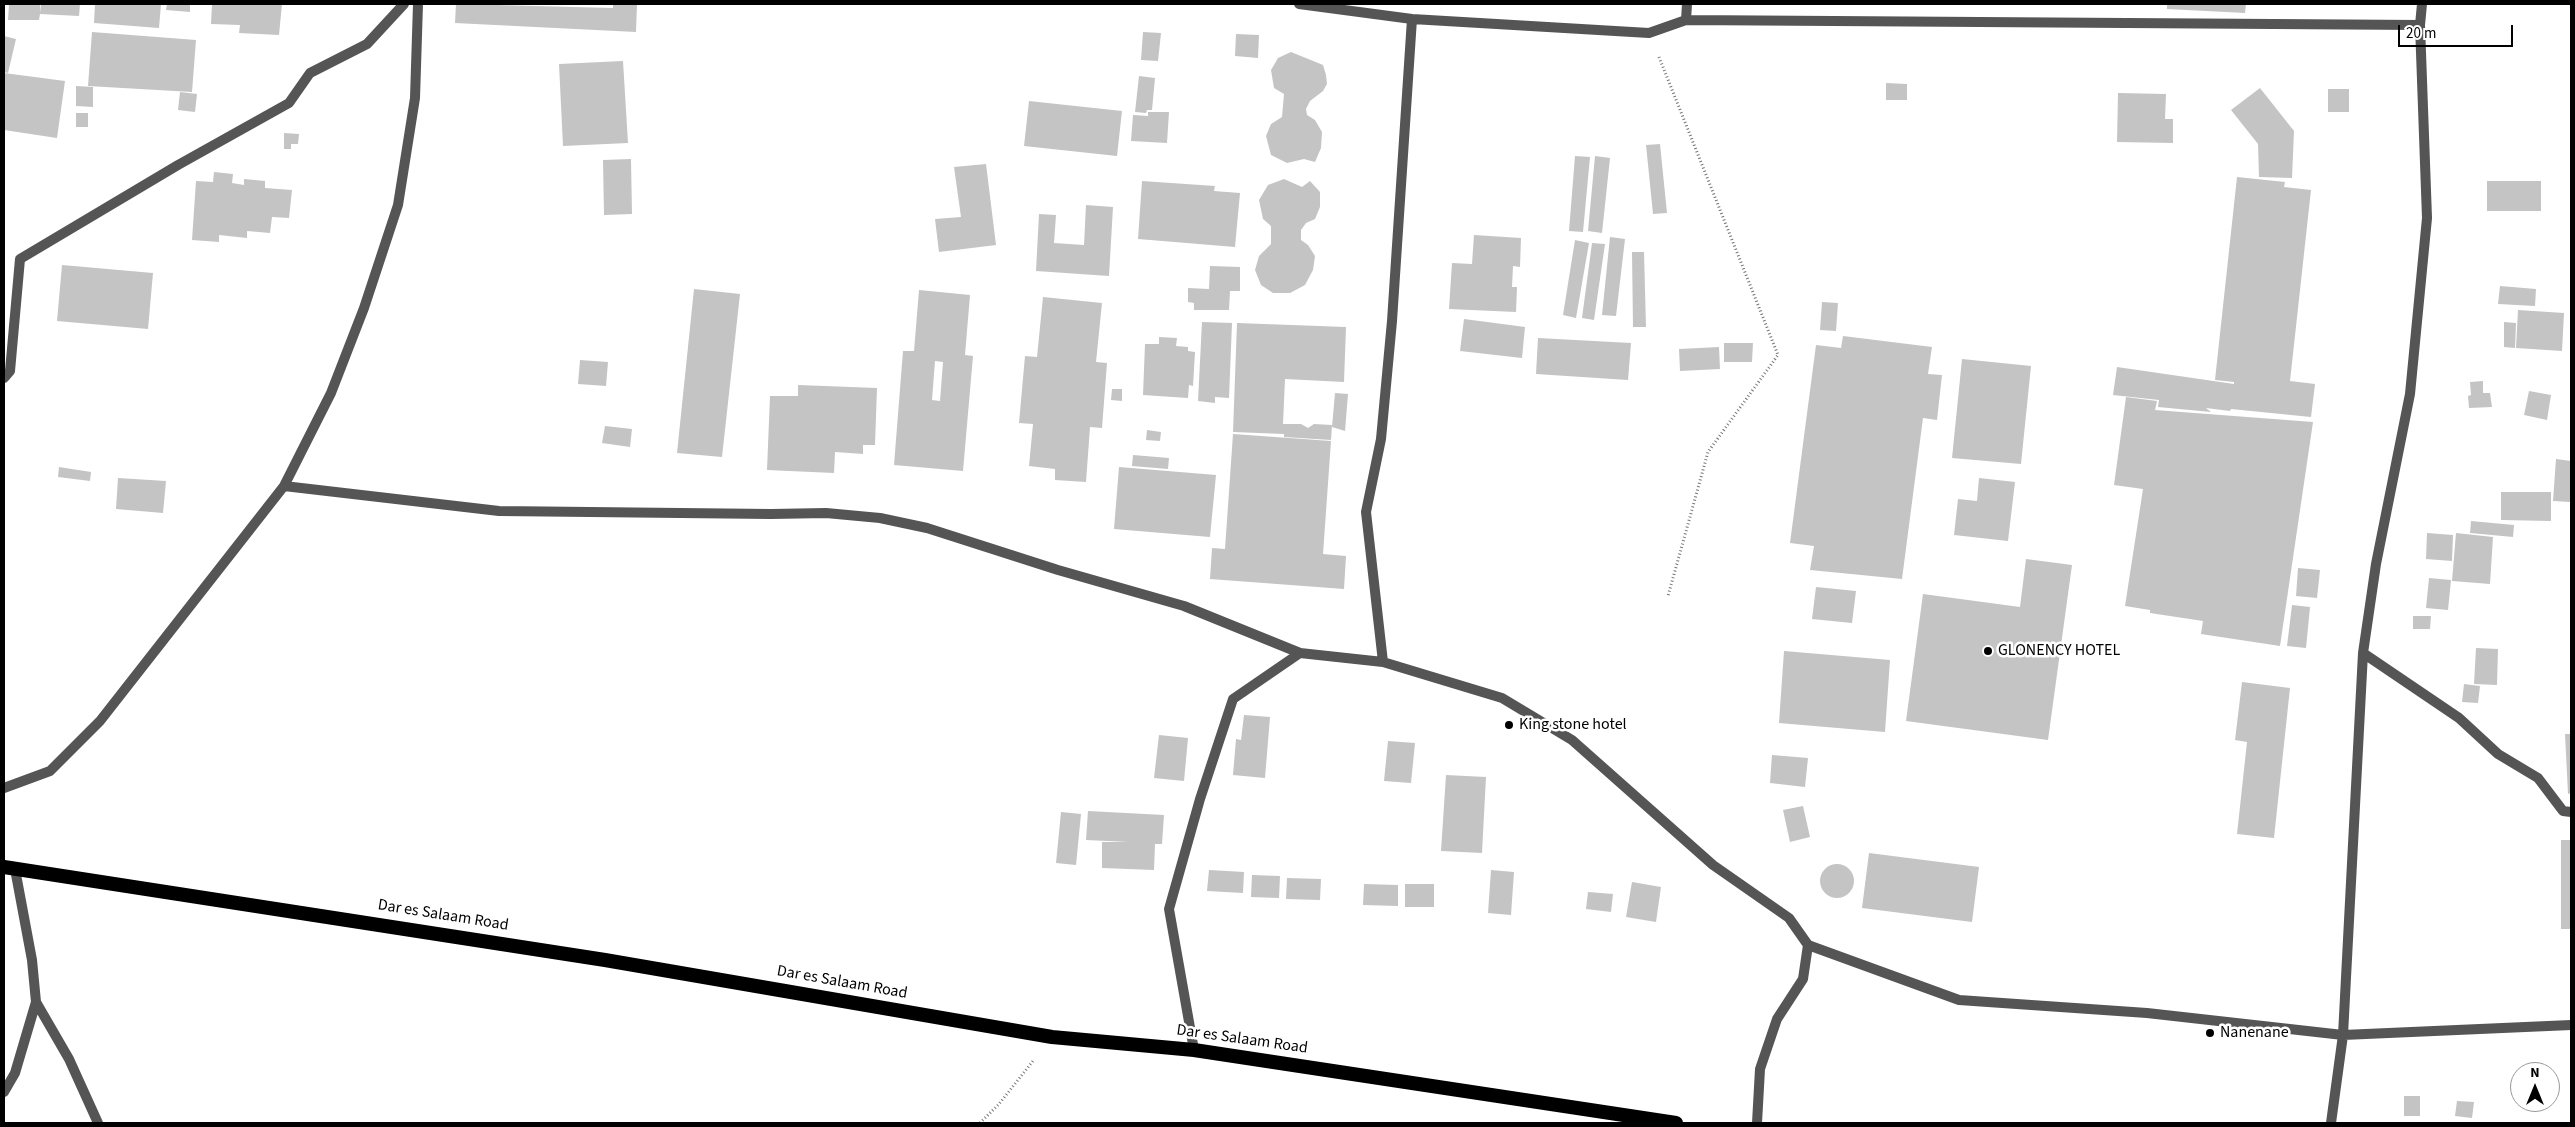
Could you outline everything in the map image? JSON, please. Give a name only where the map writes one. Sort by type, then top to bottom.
[{"type":"highway","name":"Dar es Salaam Road","points":[[10,868],[605,960],[1052,1036],[1194,1050],[1676,1123]]},
{"type":"street","points":[[4,378],[10,371],[20,259],[178,165],[289,103],[310,73],[367,44],[404,4]]},
{"type":"street","points":[[4,788],[50,771],[100,721],[284,486],[331,393],[364,308],[398,206],[415,98],[418,4]]},
{"type":"street","points":[[1299,4],[1412,19],[1649,33],[1686,20],[2420,25]]},
{"type":"street","points":[[1686,20],[1687,4]]},
{"type":"street","points":[[2331,1123],[2343,1035],[2363,653],[2376,564],[2410,394],[2428,218],[2420,25],[2422,4]]},
{"type":"street","points":[[1383,662],[1366,512],[1380,439],[1392,321],[1412,19]]},
{"type":"street","points":[[284,486],[499,511],[770,514],[826,512],[880,518],[927,528],[1058,570],[1184,606],[1300,653],[1383,662],[1502,698],[1572,740],[1713,865],[1789,918],[1808,944],[1959,1000],[2146,1013],[2343,1035],[2571,1025]]},
{"type":"street","points":[[1194,1050],[1169,909],[1200,799],[1233,699],[1300,653]]},
{"type":"street","points":[[2363,653],[2458,718],[2498,754],[2538,778],[2563,811],[2571,812]]},
{"type":"street","points":[[4,1092],[15,1073],[36,1002],[32,960],[10,868]]},
{"type":"street","points":[[1757,1123],[1760,1069],[1778,1019],[1803,979],[1808,944]]},
{"type":"street","points":[[36,1002],[69,1059],[98,1123]]},
{"type":"path","points":[[1649,33],[1778,355],[1708,452],[1668,596]]},
{"type":"path","points":[[980,1123],[1000,1104],[1052,1036]]},
{"type":"building","points":[[9,4],[40,4],[40,13],[41,4],[80,4],[79,16],[40,14],[39,20],[8,20]]},
{"type":"building","points":[[95,4],[161,4],[159,28],[94,23]]},
{"type":"building","points":[[167,4],[190,4],[190,12],[166,10]]},
{"type":"building","points":[[212,4],[282,4],[279,35],[239,33],[240,25],[211,24]]},
{"type":"building","points":[[456,4],[613,8],[613,4],[637,4],[636,32],[455,23]]},
{"type":"building","points":[[2167,4],[2246,4],[2245,13],[2167,9]]},
{"type":"building","points":[[92,32],[196,40],[192,92],[88,86]]},
{"type":"building","points":[[1143,32],[1161,33],[1158,61],[1141,60]]},
{"type":"building","points":[[1236,34],[1259,35],[1258,58],[1235,56]]},
{"type":"building","points":[[4,36],[16,39],[8,73],[4,72]]},
{"type":"building","points":[[1291,52],[1323,65],[1326,75],[1327,84],[1323,91],[1310,101],[1306,109],[1307,115],[1315,120],[1322,132],[1321,148],[1315,162],[1304,159],[1287,163],[1271,155],[1266,136],[1271,124],[1282,117],[1284,94],[1274,88],[1271,70],[1278,58]]},
{"type":"building","points":[[623,61],[628,143],[563,146],[559,64]]},
{"type":"building","points":[[4,73],[65,81],[57,138],[4,130]]},
{"type":"building","points":[[1139,76],[1155,78],[1152,110],[1147,110],[1146,113],[1135,112]]},
{"type":"building","points":[[1886,83],[1907,84],[1907,100],[1886,100]]},
{"type":"building","points":[[76,86],[93,87],[93,107],[76,106]]},
{"type":"building","points":[[2260,88],[2294,131],[2292,178],[2259,177],[2258,144],[2231,110]]},
{"type":"building","points":[[2328,89],[2349,89],[2349,112],[2328,112]]},
{"type":"building","points":[[180,92],[197,94],[195,112],[178,110]]},
{"type":"building","points":[[2118,93],[2166,94],[2165,119],[2173,119],[2173,143],[2117,142]]},
{"type":"building","points":[[1029,101],[1122,111],[1117,156],[1024,146]]},
{"type":"building","points":[[1148,112],[1169,112],[1167,143],[1131,141],[1133,115],[1148,116]]},
{"type":"building","points":[[76,113],[88,113],[88,127],[76,127]]},
{"type":"building","points":[[284,133],[299,134],[298,144],[291,144],[291,149],[284,149]]},
{"type":"building","points":[[1660,144],[1667,213],[1653,214],[1646,145]]},
{"type":"building","points":[[1575,156],[1590,157],[1583,232],[1569,231]]},
{"type":"building","points":[[1595,156],[1610,158],[1602,233],[1588,231]]},
{"type":"building","points":[[631,159],[632,214],[604,215],[603,160]]},
{"type":"building","points":[[986,164],[996,245],[939,252],[935,219],[961,217],[954,167]]},
{"type":"building","points":[[214,172],[233,174],[232,183],[244,185],[244,179],[265,181],[265,188],[292,190],[289,218],[272,217],[270,233],[247,231],[247,238],[219,235],[219,242],[192,240],[196,181],[213,182]]},
{"type":"building","points":[[2237,177],[2285,182],[2284,187],[2311,190],[2290,381],[2315,384],[2311,417],[2231,409],[2230,411],[2206,408],[2211,412],[2158,407],[2159,400],[2113,395],[2117,367],[2234,384],[2234,382],[2215,380]]},
{"type":"building","points":[[1284,179],[1302,187],[1310,181],[1320,192],[1320,207],[1315,219],[1306,223],[1301,230],[1301,240],[1308,245],[1315,256],[1313,270],[1305,285],[1290,293],[1273,293],[1261,285],[1255,270],[1259,256],[1271,244],[1271,226],[1263,219],[1259,200],[1268,185]]},
{"type":"building","points":[[1142,181],[1215,186],[1214,191],[1240,193],[1235,247],[1138,239]]},
{"type":"building","points":[[2487,181],[2541,181],[2541,211],[2487,211]]},
{"type":"building","points":[[1086,205],[1113,207],[1109,276],[1036,271],[1039,214],[1056,215],[1054,243],[1084,245]]},
{"type":"building","points":[[1474,235],[1521,238],[1520,267],[1513,266],[1512,287],[1517,287],[1516,312],[1449,309],[1452,263],[1472,264]]},
{"type":"building","points":[[1610,237],[1625,239],[1616,316],[1602,315]]},
{"type":"building","points":[[1575,240],[1589,243],[1576,318],[1563,315]]},
{"type":"building","points":[[1592,243],[1605,244],[1594,320],[1582,318]]},
{"type":"building","points":[[1632,252],[1644,252],[1646,327],[1633,327]]},
{"type":"building","points":[[62,265],[153,273],[148,329],[57,321]]},
{"type":"building","points":[[1210,266],[1240,267],[1240,291],[1230,291],[1229,310],[1194,310],[1194,303],[1188,302],[1188,288],[1209,289]]},
{"type":"building","points":[[2500,286],[2536,289],[2535,306],[2498,304]]},
{"type":"building","points":[[694,289],[740,294],[722,457],[677,453]]},
{"type":"building","points":[[919,290],[970,295],[965,355],[973,356],[963,471],[894,465],[903,351],[914,351]],"holes":[[[935,361],[943,362],[940,401],[932,400]]]},
{"type":"building","points":[[1043,297],[1102,303],[1096,362],[1107,363],[1102,428],[1090,427],[1086,482],[1055,480],[1055,469],[1029,466],[1033,424],[1019,423],[1025,356],[1037,357]]},
{"type":"building","points":[[1822,302],[1838,303],[1836,331],[1820,330]]},
{"type":"building","points":[[2518,310],[2564,313],[2562,351],[2516,348]]},
{"type":"building","points":[[1464,319],[1525,327],[1522,358],[1460,351]]},
{"type":"building","points":[[1202,322],[1232,323],[1229,398],[1215,397],[1215,403],[1198,401]]},
{"type":"building","points":[[2504,322],[2516,323],[2515,348],[2504,347]]},
{"type":"building","points":[[1237,323],[1346,327],[1344,382],[1285,379],[1283,424],[1301,424],[1308,428],[1314,424],[1332,425],[1331,440],[1284,437],[1284,434],[1233,432]]},
{"type":"building","points":[[1843,336],[1932,347],[1928,374],[1942,375],[1937,420],[1923,418],[1902,579],[1810,570],[1814,546],[1790,543],[1816,345],[1841,348]]},
{"type":"building","points":[[1159,337],[1177,338],[1176,346],[1188,347],[1188,351],[1195,352],[1193,386],[1189,385],[1188,398],[1143,395],[1145,344],[1159,344]]},
{"type":"building","points":[[1538,338],[1631,343],[1628,380],[1536,374]]},
{"type":"building","points":[[1724,343],[1753,343],[1752,362],[1724,362]]},
{"type":"building","points":[[1719,347],[1720,369],[1680,371],[1679,349]]},
{"type":"building","points":[[1962,359],[2031,366],[2021,464],[1952,458]]},
{"type":"building","points":[[580,360],[608,362],[606,386],[578,384]]},
{"type":"building","points":[[2483,381],[2483,393],[2490,393],[2492,407],[2469,408],[2470,382]]},
{"type":"building","points":[[798,385],[877,388],[875,445],[863,445],[863,454],[835,452],[834,473],[767,470],[770,396],[798,396]]},
{"type":"building","points":[[1112,389],[1122,389],[1122,401],[1111,400]]},
{"type":"building","points":[[2529,391],[2551,395],[2547,420],[2524,415]]},
{"type":"building","points":[[1335,393],[1348,394],[1345,431],[1332,427]]},
{"type":"building","points":[[2126,397],[2157,401],[2155,410],[2313,422],[2280,646],[2201,634],[2203,621],[2150,613],[2150,610],[2125,606],[2143,489],[2114,485]]},
{"type":"building","points":[[605,426],[632,429],[630,447],[602,443]]},
{"type":"building","points":[[1147,430],[1161,432],[1160,441],[1146,440]]},
{"type":"building","points":[[1233,434],[1331,441],[1323,554],[1346,556],[1344,589],[1210,579],[1212,548],[1225,549]]},
{"type":"building","points":[[1133,455],[1169,458],[1168,469],[1132,466]]},
{"type":"building","points":[[2556,459],[2571,461],[2570,502],[2553,501]]},
{"type":"building","points":[[59,467],[91,472],[90,481],[58,477]]},
{"type":"building","points":[[1119,467],[1216,475],[1210,537],[1114,529]]},
{"type":"building","points":[[118,478],[166,481],[163,513],[116,509]]},
{"type":"building","points":[[1979,478],[2015,482],[2008,541],[1954,535],[1958,499],[1977,501]]},
{"type":"building","points":[[2501,492],[2551,492],[2551,521],[2501,520]]},
{"type":"building","points":[[2471,521],[2514,525],[2513,537],[2470,533]]},
{"type":"building","points":[[2427,533],[2453,535],[2452,561],[2426,559]]},
{"type":"building","points":[[2456,533],[2493,537],[2490,584],[2452,581]]},
{"type":"building","name":"GLONENCY HOTEL","points":[[2026,559],[2072,565],[2048,740],[1906,721],[1923,594],[2020,607]]},
{"type":"building","points":[[2298,568],[2320,570],[2317,598],[2296,596]]},
{"type":"building","points":[[2429,578],[2451,580],[2448,610],[2426,608]]},
{"type":"building","points":[[1816,587],[1856,591],[1852,623],[1812,619]]},
{"type":"building","points":[[2292,605],[2310,607],[2306,648],[2287,646]]},
{"type":"building","points":[[2413,616],[2431,616],[2430,629],[2413,629]]},
{"type":"building","points":[[2476,648],[2498,649],[2497,685],[2474,684]]},
{"type":"building","points":[[1784,651],[1890,660],[1885,732],[1779,723]]},
{"type":"building","points":[[2242,682],[2290,688],[2274,838],[2237,834],[2247,742],[2235,740]]},
{"type":"building","points":[[2464,684],[2480,686],[2478,703],[2462,702]]},
{"type":"building","points":[[1244,715],[1270,717],[1265,778],[1233,775],[1236,739],[1241,740]]},
{"type":"building","points":[[2565,734],[2571,734],[2571,793],[2568,794]]},
{"type":"building","points":[[1159,735],[1188,738],[1184,781],[1154,778]]},
{"type":"building","points":[[1388,741],[1415,743],[1411,783],[1384,781]]},
{"type":"building","points":[[1772,755],[1808,758],[1805,787],[1770,783]]},
{"type":"building","points":[[1446,775],[1486,777],[1482,853],[1441,851]]},
{"type":"building","points":[[1803,806],[1810,837],[1790,842],[1783,810]]},
{"type":"building","points":[[1088,811],[1164,815],[1162,844],[1155,844],[1154,870],[1102,868],[1102,842],[1129,842],[1086,840]]},
{"type":"building","points":[[1061,812],[1081,814],[1076,865],[1056,863]]},
{"type":"building","points":[[2561,840],[2571,840],[2571,929],[2561,929]]},
{"type":"building","points":[[1869,853],[1979,867],[1972,922],[1862,908]]},
{"type":"building","points":[[1837,864],[1849,869],[1854,881],[1849,893],[1837,898],[1825,893],[1820,881],[1825,869]]},
{"type":"building","points":[[1209,870],[1244,872],[1243,893],[1207,891]]},
{"type":"building","points":[[1491,870],[1514,872],[1511,915],[1488,913]]},
{"type":"building","points":[[1252,875],[1280,876],[1279,898],[1251,897]]},
{"type":"building","points":[[1287,878],[1321,879],[1320,900],[1286,899]]},
{"type":"building","points":[[1632,882],[1661,887],[1656,922],[1626,917]]},
{"type":"building","points":[[1364,884],[1398,885],[1398,906],[1363,905]]},
{"type":"building","points":[[1405,884],[1434,884],[1434,907],[1405,907]]},
{"type":"building","points":[[1588,892],[1613,894],[1611,912],[1586,909]]},
{"type":"building","points":[[2404,1096],[2420,1096],[2420,1116],[2404,1116]]},
{"type":"building","points":[[2457,1101],[2474,1102],[2472,1118],[2455,1116]]},
{"type":"place","name":"GLONENCY HOTEL","points":[[1988,651]]},
{"type":"place","name":"King stone hotel","points":[[1509,725]]},
{"type":"place","name":"Nanenane","points":[[2210,1033]]}]
